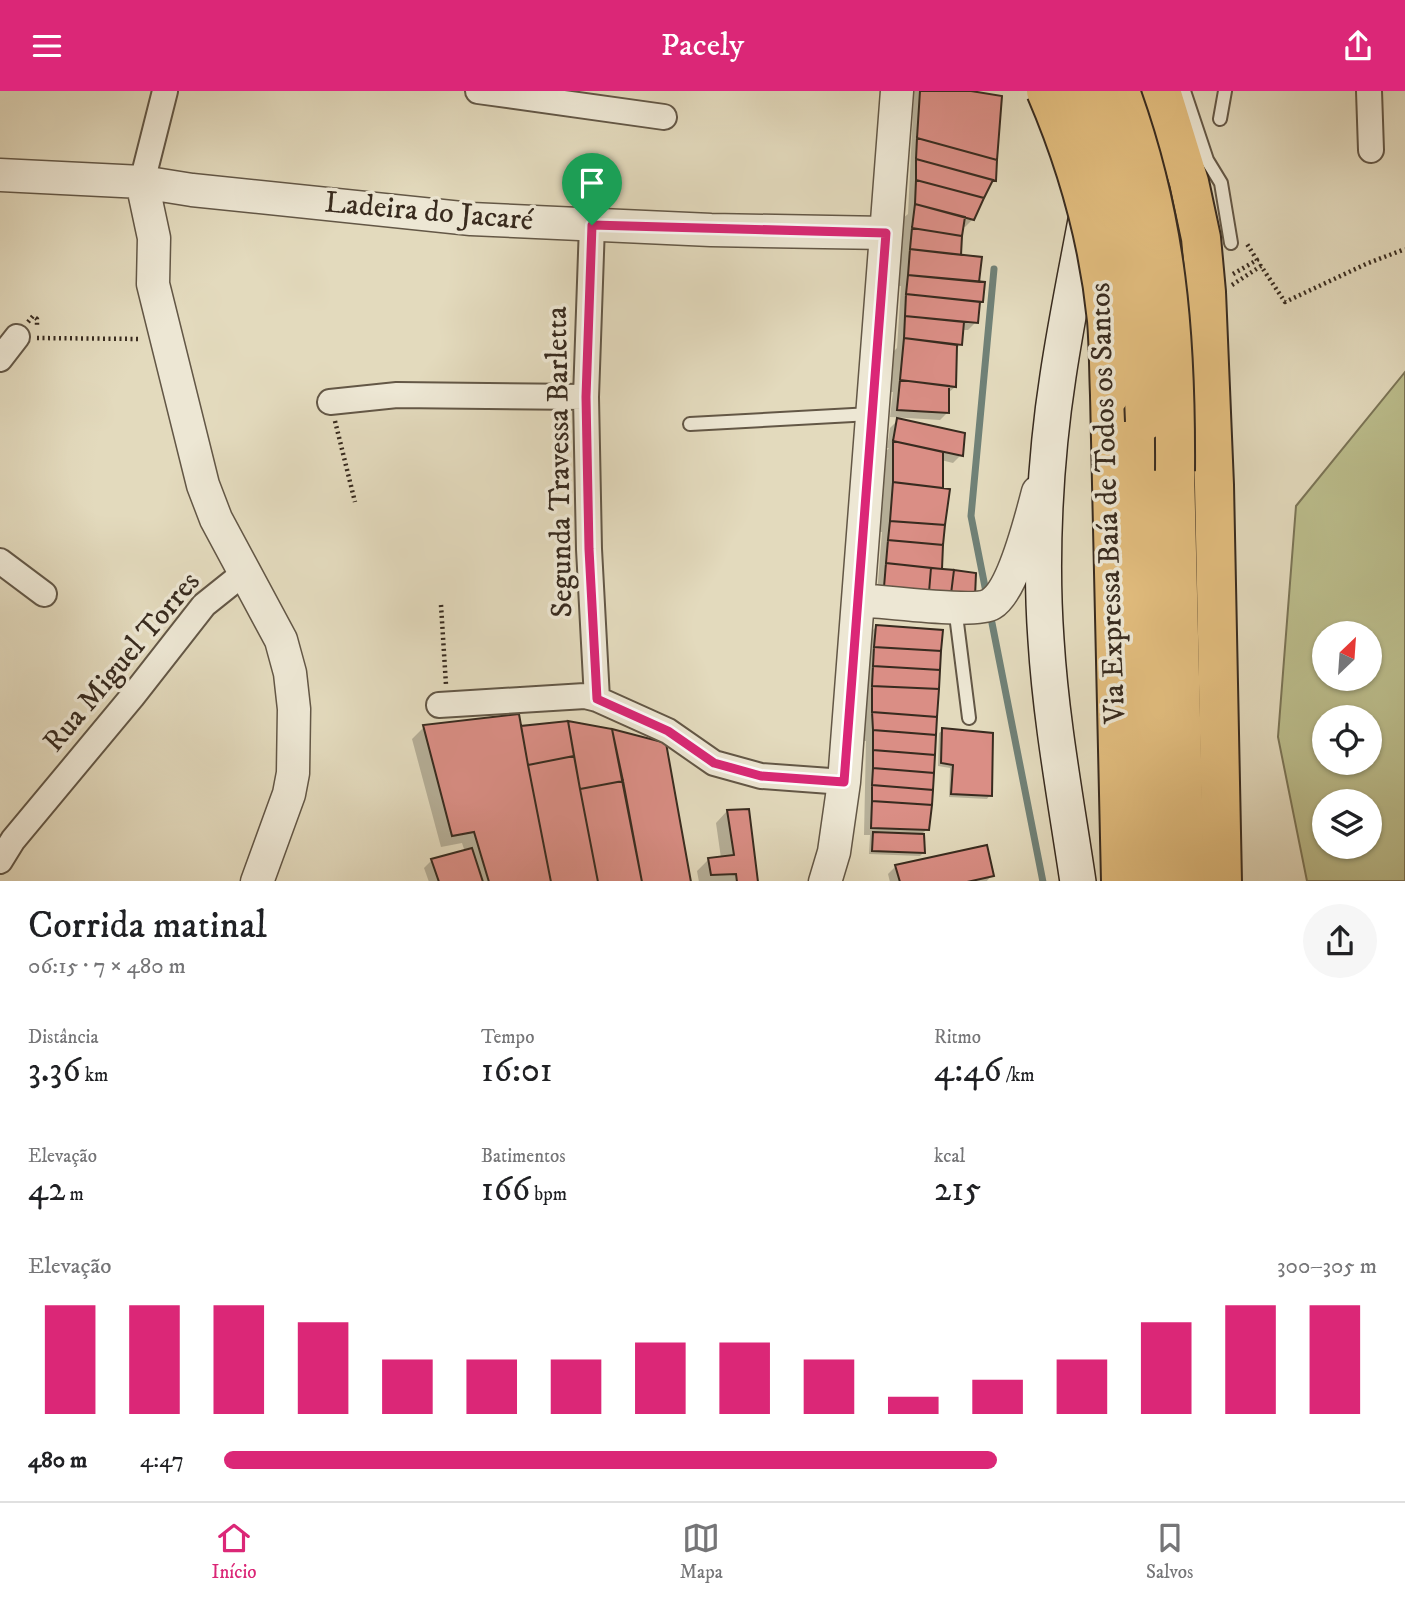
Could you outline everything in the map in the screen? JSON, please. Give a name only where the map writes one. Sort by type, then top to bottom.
[{"type":"main road","name":"Via Expressa Baía de Todos os Santos","points":[[1045,91],[1061,127],[1091,227],[1107,320],[1121,881]]},
{"type":"main road","name":"Via Expressa Baía de Todos os Santos","points":[[1084,91],[1119,197],[1131,257],[1140,328],[1145,421],[1154,824],[1175,875]]},
{"type":"main road","points":[[1078,881],[1055,734],[1046,639],[1044,560],[1049,454],[1058,377],[1109,91]]},
{"type":"main road","name":"Via Expressa Baía de Todos os Santos","points":[[1120,91],[1147,175],[1161,238],[1171,320],[1175,418],[1175,875]]},
{"type":"main road","points":[[1161,91],[1189,182],[1201,238],[1206,292],[1214,485],[1222,881]]},
{"type":"street","points":[[165,91],[142,183],[154,237],[153,284],[203,485],[216,519],[281,640],[290,673],[294,709],[293,773],[289,795],[257,881]]},
{"type":"street","points":[[478,91],[664,117]]},
{"type":"street","points":[[825,881],[834,852],[844,782],[897,91]]},
{"type":"street","points":[[1369,91],[1371,150]]},
{"type":"street","name":"Ladeira do Jacaré","points":[[0,175],[142,183],[471,219],[886,233]]},
{"type":"street","name":"Segunda Travessa Barletta","points":[[592,225],[586,397],[589,549],[597,699]]},
{"type":"street","points":[[0,359],[17,337]]},
{"type":"street","points":[[330,402],[397,395],[586,397]]},
{"type":"street","points":[[858,600],[984,607],[999,597],[1008,583],[1023,544],[1049,454]]},
{"type":"street","points":[[0,561],[44,594]]},
{"type":"street","name":"Rua Miguel Torres","points":[[0,861],[13,840],[132,697],[204,605],[244,573]]},
{"type":"street","points":[[443,705],[585,697],[597,699],[668,731],[714,763],[761,776],[844,782]]},
{"type":"lane","points":[[1184,91],[1207,160],[1221,183],[1231,243]]},
{"type":"lane","points":[[1220,119],[1225,91]]},
{"type":"lane","points":[[690,424],[872,414]]},
{"type":"lane","points":[[956,607],[969,718]]},
{"type":"path","points":[[1226,289],[1261,266],[1285,302],[1405,249]]},
{"type":"path","points":[[1222,281],[1257,260]]},
{"type":"path","points":[[17,337],[33,316],[37,319],[37,338],[140,339]]},
{"type":"path","points":[[330,402],[355,502]]},
{"type":"path","points":[[441,605],[443,705]]},
{"type":"green space","points":[[1405,372],[1405,881],[1307,881],[1278,737],[1296,506]]},
{"type":"building","points":[[920,91],[971,91],[1002,96],[997,160],[917,138]]},
{"type":"building","points":[[917,138],[997,160],[996,181],[916,159]]},
{"type":"building","points":[[916,159],[993,180],[984,198],[916,180]]},
{"type":"building","points":[[916,180],[984,198],[974,220],[915,204]]},
{"type":"building","points":[[915,204],[965,217],[962,236],[912,228]]},
{"type":"building","points":[[912,228],[962,236],[961,255],[910,249]]},
{"type":"building","points":[[910,249],[982,257],[979,282],[908,275]]},
{"type":"building","points":[[908,275],[985,282],[983,302],[906,294]]},
{"type":"building","points":[[906,294],[980,302],[978,323],[905,316]]},
{"type":"building","points":[[905,316],[964,322],[962,345],[904,338]]},
{"type":"building","points":[[904,338],[957,345],[956,387],[900,380]]},
{"type":"building","points":[[900,380],[949,386],[949,413],[897,410]]},
{"type":"building","points":[[897,418],[965,433],[963,456],[893,441]]},
{"type":"building","points":[[893,441],[943,452],[943,488],[893,482]]},
{"type":"building","points":[[893,482],[950,489],[945,525],[890,521]]},
{"type":"building","points":[[890,521],[945,525],[943,545],[888,540]]},
{"type":"building","points":[[888,540],[943,545],[942,569],[886,563]]},
{"type":"building","points":[[886,563],[931,568],[929,592],[884,587]]},
{"type":"building","points":[[931,568],[954,570],[951,594],[929,592]]},
{"type":"building","points":[[954,570],[976,573],[975,597],[951,594]]},
{"type":"building","points":[[876,625],[943,630],[941,651],[874,647]]},
{"type":"building","points":[[874,647],[941,651],[940,670],[873,666]]},
{"type":"building","points":[[873,666],[940,670],[939,689],[872,686]]},
{"type":"building","points":[[872,686],[939,689],[937,717],[872,712]]},
{"type":"building","points":[[872,712],[937,717],[936,735],[873,730]]},
{"type":"building","points":[[519,714],[551,881],[489,881],[474,832],[452,836],[423,725]]},
{"type":"building","points":[[568,721],[612,729],[623,781],[580,789]]},
{"type":"building","points":[[568,721],[574,756],[528,765],[521,726]]},
{"type":"building","points":[[942,728],[993,733],[992,796],[951,794],[953,765],[941,763]]},
{"type":"building","points":[[612,729],[666,743],[691,881],[642,881]]},
{"type":"building","points":[[873,730],[936,735],[935,755],[873,750]]},
{"type":"building","points":[[873,750],[935,755],[934,773],[873,768]]},
{"type":"building","points":[[574,756],[598,881],[551,881],[528,765]]},
{"type":"building","points":[[873,768],[934,773],[933,790],[872,785]]},
{"type":"building","points":[[623,781],[642,881],[598,881],[580,789]]},
{"type":"building","points":[[872,785],[933,790],[932,805],[872,801]]},
{"type":"building","points":[[872,801],[932,805],[929,830],[871,828]]},
{"type":"building","points":[[749,809],[758,881],[737,881],[736,874],[711,875],[708,858],[734,855],[727,810]]},
{"type":"building","points":[[873,832],[924,834],[925,853],[872,851]]},
{"type":"building","points":[[987,845],[994,876],[972,881],[900,881],[895,865]]},
{"type":"building","points":[[472,848],[483,881],[439,881],[431,859]]},
{"type":"waterway","points":[[986,592],[971,516],[994,269]]},
{"type":"waterway","points":[[991,618],[1043,881]]},
{"type":"route","points":[[592,225],[886,233],[844,782],[739,772],[714,763],[668,731],[597,699],[589,549],[586,397],[592,225]]}]
